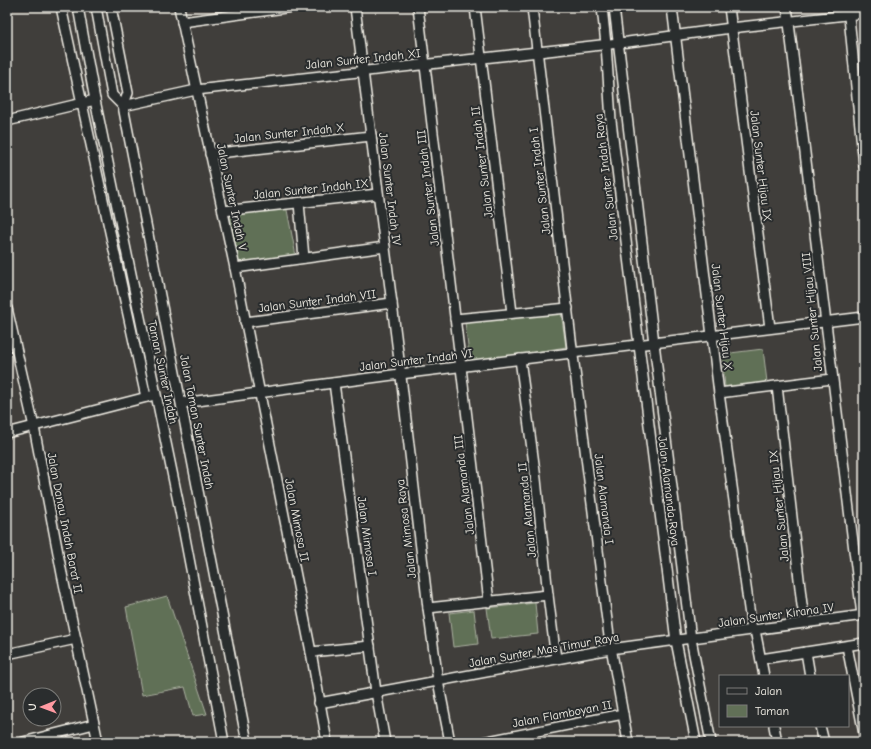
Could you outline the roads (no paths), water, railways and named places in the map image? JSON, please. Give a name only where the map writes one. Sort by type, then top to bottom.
[{"type":"street","points":[[61,7],[146,397]]},
{"type":"street","name":"Taman Sunter Indah","points":[[78,7],[95,100],[178,501],[223,742]]},
{"type":"street","name":"Jalan Taman Sunter Indah","points":[[96,7],[112,95],[123,106]]},
{"type":"street","name":"Jalan Taman Sunter Indah","points":[[111,7],[128,93],[123,106],[247,742]]},
{"type":"street","name":"Jalan Sunter Indah V","points":[[179,7],[235,268],[259,393]]},
{"type":"street","points":[[220,7],[222,17]]},
{"type":"street","points":[[182,22],[292,7]]},
{"type":"street","name":"Jalan Sunter Indah IV","points":[[355,7],[400,374]]},
{"type":"street","name":"Jalan Sunter Indah III","points":[[418,7],[455,319],[462,366]]},
{"type":"street","name":"Jalan Sunter Indah II","points":[[475,7],[512,313]]},
{"type":"street","name":"Jalan Sunter Indah I","points":[[532,7],[573,353]]},
{"type":"street","name":"Jalan Sunter Indah Raya","points":[[602,7],[611,121],[639,345]]},
{"type":"street","points":[[614,7],[654,343]]},
{"type":"street","name":"Jalan Sunter Hijau X","points":[[672,7],[719,393],[753,630],[764,675]]},
{"type":"street","name":"Jalan Sunter Hijau IX","points":[[729,7],[770,328]]},
{"type":"street","name":"Jalan Sunter Hijau VIII","points":[[787,7],[832,379],[863,615]]},
{"type":"street","points":[[848,11],[864,166]]},
{"type":"street","name":"Jalan Sunter Indah XI","points":[[123,106],[196,90],[363,70],[618,43],[789,21],[848,11],[864,13]]},
{"type":"street","points":[[7,121],[95,100]]},
{"type":"street","name":"Jalan Sunter Indah X","points":[[210,154],[371,136]]},
{"type":"street","name":"Jalan Sunter Indah IX","points":[[223,211],[378,194]]},
{"type":"street","points":[[299,203],[304,258]]},
{"type":"street","points":[[235,268],[385,247]]},
{"type":"street","name":"Jalan Sunter Indah VII","points":[[245,322],[392,304]]},
{"type":"street","name":"Jalan Danau Indah Barat II","points":[[7,308],[34,426],[98,742]]},
{"type":"street","points":[[455,319],[568,308]]},
{"type":"street","name":"Jalan Sunter Indah VI","points":[[182,404],[462,366],[864,317]]},
{"type":"street","name":"Jalan Alamanda Raya","points":[[654,343],[691,639],[711,742]]},
{"type":"street","name":"Jalan Alamanda Raya","points":[[639,345],[676,641],[696,742]]},
{"type":"street","name":"Jalan Alamanda I","points":[[573,353],[610,649],[628,742]]},
{"type":"street","name":"Jalan Alamanda II","points":[[520,359],[536,480],[556,659]]},
{"type":"street","name":"Jalan Alamanda III","points":[[462,366],[489,602]]},
{"type":"street","name":"Jalan Mimosa Raya","points":[[400,374],[428,608],[438,681],[450,742]]},
{"type":"street","points":[[719,393],[832,379]]},
{"type":"street","name":"Jalan Mimosa I","points":[[334,383],[376,692],[385,742]]},
{"type":"street","name":"Jalan Sunter Hijau IX","points":[[777,386],[802,605],[806,623]]},
{"type":"street","name":"Jalan Mimosa II","points":[[259,393],[311,652],[327,742]]},
{"type":"street","points":[[7,433],[156,395]]},
{"type":"street","points":[[428,608],[548,595]]},
{"type":"street","name":"Jalan Sunter Kirana IV","points":[[691,639],[863,615]]},
{"type":"street","points":[[7,654],[76,639]]},
{"type":"street","name":"Jalan Sunter Mas Timur Raya","points":[[319,703],[610,649],[691,639]]},
{"type":"street","points":[[761,660],[864,643]]},
{"type":"street","points":[[311,652],[370,646]]},
{"type":"street","points":[[847,646],[864,734]]},
{"type":"street","points":[[806,652],[810,675]]},
{"type":"street","name":"Jalan Flamboyan II","points":[[483,742],[623,714]]},
{"type":"street","points":[[23,742],[94,724]]},
{"type":"street","points":[[774,727],[777,742]]},
{"type":"street","points":[[820,727],[824,742]]}]
